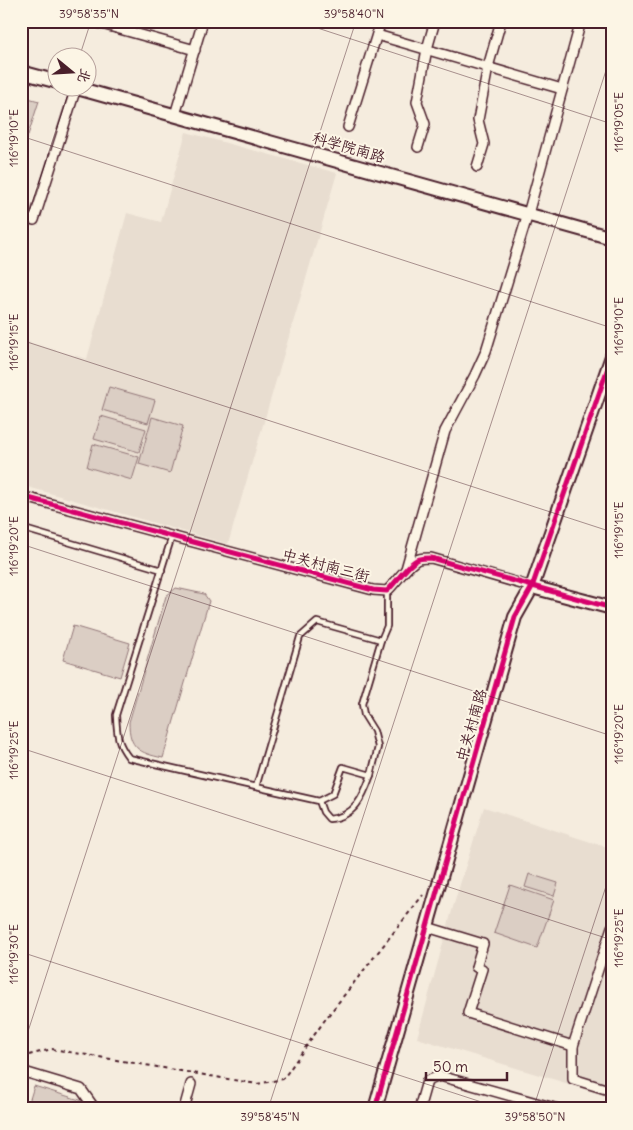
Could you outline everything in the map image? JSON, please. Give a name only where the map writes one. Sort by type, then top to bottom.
[{"type":"street","points":[[91,21],[195,50]]},
{"type":"street","points":[[127,31],[130,21]]},
{"type":"street","points":[[175,115],[203,21]]},
{"type":"street","points":[[348,127],[381,21]]},
{"type":"street","points":[[418,147],[425,124],[416,102],[435,21]]},
{"type":"street","points":[[477,167],[484,144],[478,120],[488,67],[501,21]]},
{"type":"street","points":[[406,569],[446,431],[486,351],[528,214],[581,21]]},
{"type":"street","points":[[377,35],[562,88]]},
{"type":"street","points":[[21,72],[48,79]]},
{"type":"street","name":"科学院南路","points":[[98,94],[612,238]]},
{"type":"street","points":[[21,216],[34,220],[73,98]]},
{"type":"street","name":"中关村南路","points":[[375,1109],[515,617],[532,587],[612,356]]},
{"type":"street","name":"中关村南三街","points":[[21,496],[373,590],[387,591],[397,582],[406,569],[418,559],[431,558],[612,608]]},
{"type":"street","points":[[612,927],[573,1046],[573,1079],[612,1091]]},
{"type":"street","points":[[427,928],[483,944],[476,967],[482,969],[468,1013],[573,1046]]},
{"type":"street","points":[[21,1071],[81,1089],[95,1109]]},
{"type":"street","points":[[418,1109],[427,1080],[440,1076],[558,1109]]},
{"type":"street","points":[[184,1109],[191,1084]]},
{"type":"lane","points":[[21,528],[162,570]]},
{"type":"lane","points":[[172,536],[116,715],[117,733],[121,748],[129,758],[319,801],[332,794],[343,767],[371,775]]},
{"type":"lane","points":[[319,801],[328,819],[339,818],[353,810],[364,795],[371,775],[378,747],[374,731],[364,715],[362,704],[380,640],[387,626],[387,591]]},
{"type":"lane","points":[[256,787],[300,637],[317,622],[380,640]]},
{"type":"path","points":[[21,1058],[52,1049],[257,1084],[283,1079],[327,1017],[425,894]]},
{"type":"shaded area","points":[[21,96],[39,101],[21,157]]},
{"type":"shaded area","points":[[186,132],[337,173],[228,544],[21,485],[21,340],[87,359],[127,213],[161,222]]},
{"type":"shaded area","points":[[109,387],[155,400],[148,423],[102,410]]},
{"type":"shaded area","points":[[101,416],[146,429],[139,452],[94,439]]},
{"type":"shaded area","points":[[152,417],[183,426],[170,473],[139,464]]},
{"type":"shaded area","points":[[93,444],[139,457],[132,480],[87,467]]},
{"type":"shaded area","points":[[176,588],[204,594],[209,601],[163,758],[148,754],[137,748],[131,738],[129,722],[166,596]]},
{"type":"shaded area","points":[[73,626],[130,643],[120,677],[63,660]]},
{"type":"shaded area","points":[[484,807],[612,849],[612,1097],[417,1038],[453,907]]},
{"type":"shaded area","points":[[529,874],[558,883],[554,896],[525,887]]},
{"type":"shaded area","points":[[510,885],[554,900],[537,948],[494,933]]},
{"type":"shaded area","points":[[34,1086],[83,1101],[88,1109],[27,1109]]},
{"type":"cycle path","points":[[375,1109],[515,617],[532,587],[612,356]]},
{"type":"cycle path","points":[[21,496],[373,590],[387,591],[415,561],[431,558],[612,608]]}]
